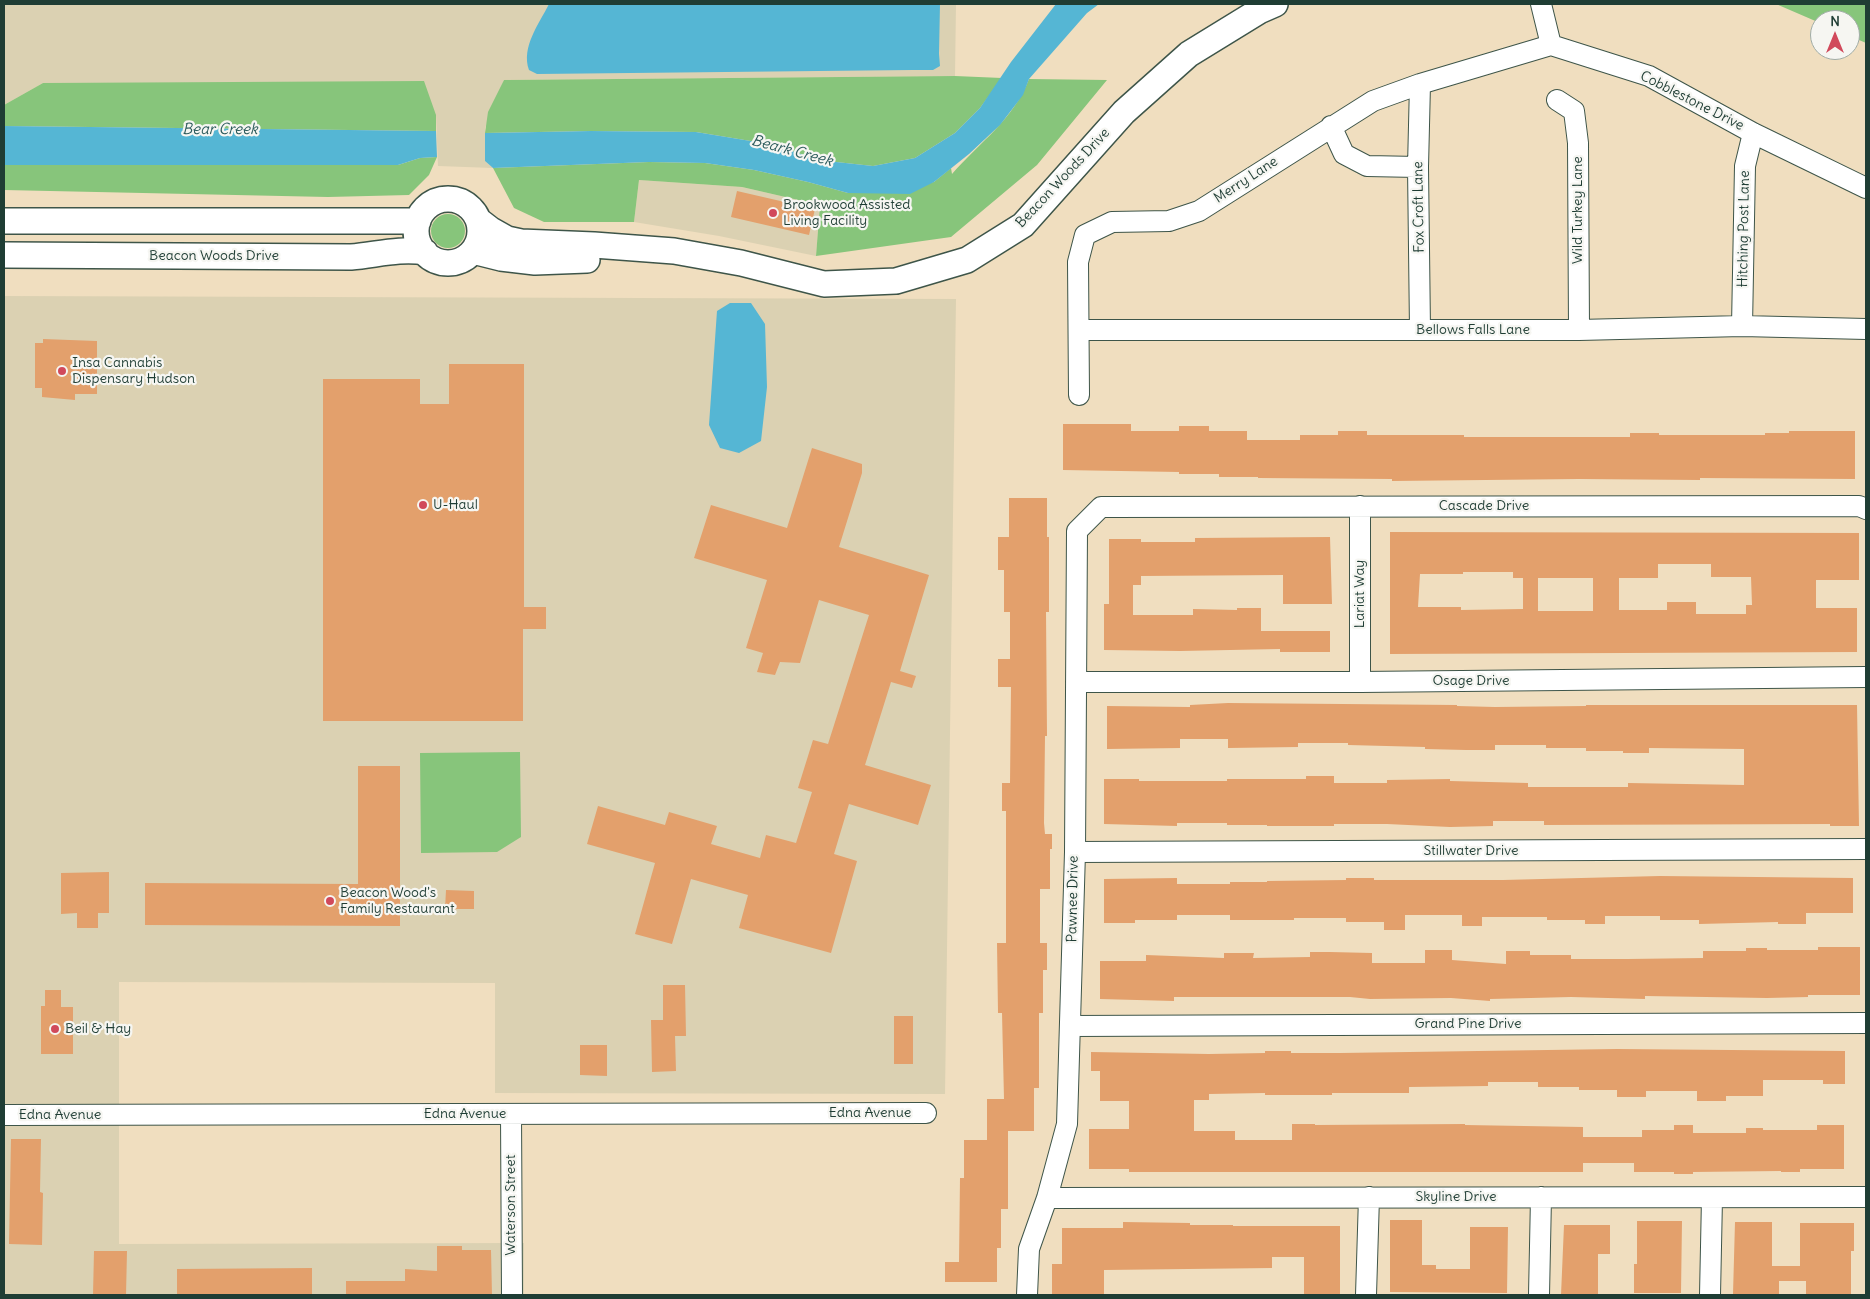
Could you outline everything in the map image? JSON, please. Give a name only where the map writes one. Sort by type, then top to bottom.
[{"type":"street","name":"Beacon Woods Drive","points":[[418,221],[422,212],[430,206],[446,200],[461,202],[468,206],[478,220],[491,230],[507,239],[521,242],[674,251],[741,263],[824,284],[896,280],[967,260],[1023,224],[1124,112],[1190,54],[1259,11],[1275,4]]},
{"type":"street","points":[[1541,4],[1550,45]]},
{"type":"street","name":"Merry Lane","points":[[1079,395],[1078,262],[1085,235],[1112,222],[1169,221],[1199,211],[1373,101],[1420,84],[1550,45]]},
{"type":"street","name":"Cobblestone Drive","points":[[1550,45],[1649,76],[1754,133],[1866,188]]},
{"type":"street","name":"Fox Croft Lane","points":[[1420,84],[1418,167],[1420,330]]},
{"type":"street","name":"Wild Turkey Lane","points":[[1557,100],[1574,111],[1578,143],[1579,330]]},
{"type":"street","points":[[1331,126],[1344,154],[1367,166],[1418,167]]},
{"type":"street","name":"Hitching Post Lane","points":[[1742,326],[1745,166],[1754,133]]},
{"type":"street","points":[[473,251],[478,243],[480,233],[478,220]]},
{"type":"street","points":[[4,221],[418,221],[416,231],[418,241],[424,252]]},
{"type":"street","name":"Beacon Woods Drive","points":[[4,256],[350,257],[410,250],[424,252],[438,261],[447,263],[457,262],[466,258],[473,251],[500,258],[535,262],[623,257],[674,251]]},
{"type":"street","name":"Bellows Falls Lane","points":[[1079,330],[1579,330],[1742,326],[1866,329]]},
{"type":"street","name":"Lariat Way","points":[[1360,506],[1360,682]]},
{"type":"street","name":"Cascade Drive","points":[[1101,507],[1859,506],[1866,509]]},
{"type":"street","name":"Pawnee Drive","points":[[1027,1295],[1029,1249],[1067,1124],[1075,852],[1077,531],[1101,507]]},
{"type":"street","name":"Osage Drive","points":[[1076,682],[1360,682],[1866,677]]},
{"type":"street","name":"Stillwater Drive","points":[[1075,852],[1866,849]]},
{"type":"street","name":"Grand Pine Drive","points":[[1070,1026],[1866,1023]]},
{"type":"street","name":"Edna Avenue","points":[[4,1115],[926,1113]]},
{"type":"street","name":"Waterson Street","points":[[511,1114],[512,1295]]},
{"type":"street","points":[[1366,1295],[1369,1197]]},
{"type":"street","points":[[1539,1295],[1541,1197]]},
{"type":"street","name":"Skyline Drive","points":[[1046,1198],[1866,1197]]},
{"type":"street","points":[[1710,1295],[1712,1198]]},
{"type":"shaded area","points":[[4,4],[956,4],[955,76],[504,80],[485,128],[485,161],[493,168],[438,166],[436,115],[43,83],[4,105]]},
{"type":"shaded area","points":[[639,180],[742,187],[820,205],[816,256],[719,236],[634,222]]},
{"type":"shaded area","points":[[4,296],[956,299],[945,1094],[495,1093],[495,983],[119,982],[119,1244],[524,1243],[524,1295],[4,1295]]},
{"type":"green space","points":[[1776,4],[1866,4],[1866,43],[1860,40],[1860,10],[1810,10],[1810,19]]},
{"type":"green space","points":[[955,76],[1002,78],[980,108],[955,133],[915,158],[873,166],[818,160],[775,145],[696,132],[485,133],[488,112],[504,80]]},
{"type":"green space","points":[[1029,79],[1107,80],[1037,165],[951,237],[816,256],[820,205],[742,187],[639,180],[634,222],[544,222],[514,208],[493,168],[649,162],[705,163],[754,170],[848,193],[934,182],[951,168],[952,174],[995,130],[1014,106]]},
{"type":"green space","points":[[424,81],[436,115],[436,131],[4,126],[4,105],[43,83]]},
{"type":"green space","points":[[437,157],[429,175],[409,195],[328,197],[4,190],[4,165],[398,165],[420,158]]},
{"type":"green space","points":[[448,214],[460,219],[465,231],[460,243],[448,248],[436,243],[431,231],[436,219]]},
{"type":"green space","points":[[520,752],[521,837],[497,852],[421,853],[420,753]]},
{"type":"water","points":[[549,4],[940,4],[940,66],[933,70],[537,74],[529,70],[527,53],[532,36]]},
{"type":"water","name":"Beark Creek","points":[[1056,4],[1099,4],[1087,13],[1029,79],[1023,95],[1000,125],[969,154],[934,182],[910,194],[848,193],[754,170],[705,163],[649,162],[493,168],[485,161],[485,133],[591,131],[696,132],[775,145],[818,160],[873,166],[915,158],[955,133],[980,108],[1011,62]]},
{"type":"water","name":"Bear Creek","points":[[4,126],[436,131],[437,157],[420,158],[398,165],[4,165]]},
{"type":"water","points":[[730,303],[751,303],[765,324],[767,387],[761,441],[739,453],[720,448],[709,425],[717,311]]},
{"type":"building","name":"Brookwood Assisted Living Facility","points":[[737,191],[815,209],[809,235],[731,217]]},
{"type":"building","points":[[43,339],[97,341],[97,394],[75,394],[75,400],[42,397],[42,388],[35,388],[35,343],[43,343]]},
{"type":"building","name":"U-Haul","points":[[449,364],[524,364],[524,607],[546,607],[546,629],[523,629],[523,721],[323,721],[323,379],[420,379],[420,404],[449,404]]},
{"type":"building","points":[[1063,424],[1131,424],[1131,431],[1179,431],[1179,426],[1209,426],[1209,431],[1247,431],[1247,440],[1300,440],[1300,435],[1338,435],[1338,431],[1367,431],[1367,435],[1464,435],[1464,437],[1630,437],[1630,433],[1659,433],[1659,435],[1765,435],[1765,433],[1789,433],[1789,431],[1855,431],[1855,479],[1700,478],[1700,480],[1392,481],[1392,479],[1219,477],[1219,474],[1179,474],[1179,472],[1063,470]]},
{"type":"building","points":[[812,448],[862,464],[862,473],[839,547],[929,575],[900,671],[916,676],[912,688],[891,682],[865,765],[931,785],[918,825],[849,804],[834,854],[857,861],[831,953],[739,928],[748,895],[691,879],[672,944],[635,934],[655,863],[587,844],[598,806],[665,825],[669,812],[717,826],[711,844],[760,858],[766,835],[796,843],[812,792],[798,788],[813,740],[828,744],[869,615],[819,600],[800,663],[780,662],[775,675],[757,672],[763,653],[746,648],[767,580],[694,558],[711,505],[787,528]]},
{"type":"building","points":[[1009,498],[1047,498],[1047,537],[1049,537],[1049,612],[1046,612],[1047,736],[1045,736],[1044,823],[1045,834],[1052,834],[1052,849],[1050,849],[1050,889],[1040,889],[1040,943],[1047,943],[1047,970],[1043,970],[1043,1013],[1039,1013],[1039,1088],[1034,1088],[1034,1131],[1008,1131],[1008,1209],[1001,1209],[1001,1248],[997,1248],[997,1282],[945,1282],[945,1262],[959,1262],[960,1178],[964,1178],[964,1140],[987,1140],[987,1099],[1004,1099],[1002,1013],[998,1013],[997,943],[1006,943],[1006,811],[1002,811],[1002,783],[1010,783],[1011,687],[998,687],[998,659],[1010,659],[1010,612],[1004,612],[1004,570],[998,570],[998,537],[1009,537]]},
{"type":"building","points":[[1390,532],[1859,533],[1859,580],[1816,580],[1816,608],[1857,608],[1857,652],[1390,654]],"holes":[[[1658,564],[1711,564],[1711,577],[1751,577],[1752,605],[1746,605],[1746,614],[1696,614],[1696,602],[1667,602],[1667,610],[1619,610],[1619,578],[1658,578]],[[1463,572],[1513,572],[1513,578],[1523,578],[1523,609],[1461,610],[1461,607],[1418,607],[1420,574],[1463,574]],[[1538,578],[1593,578],[1593,611],[1538,611]]]},
{"type":"building","points":[[1330,537],[1332,604],[1283,604],[1283,575],[1141,576],[1141,585],[1133,585],[1133,615],[1193,615],[1193,609],[1237,610],[1237,608],[1261,608],[1261,631],[1330,631],[1330,652],[1280,652],[1280,649],[1104,650],[1104,604],[1109,604],[1109,539],[1141,539],[1141,542],[1195,542],[1195,538]]},
{"type":"building","points":[[1228,703],[1495,707],[1857,705],[1859,826],[1830,826],[1830,824],[1544,825],[1544,821],[1493,821],[1493,826],[1450,827],[1387,824],[1267,826],[1227,825],[1227,823],[1177,823],[1177,826],[1104,824],[1104,779],[1227,781],[1227,779],[1306,779],[1306,776],[1334,776],[1334,783],[1387,783],[1387,780],[1450,779],[1450,781],[1528,783],[1528,787],[1628,787],[1628,783],[1744,785],[1744,749],[1649,748],[1649,753],[1623,753],[1623,751],[1586,751],[1586,748],[1546,748],[1546,745],[1495,745],[1495,750],[1466,750],[1348,745],[1348,743],[1298,743],[1298,747],[1228,748],[1228,739],[1180,739],[1180,748],[1107,749],[1107,706],[1190,707],[1190,705]]},
{"type":"building","points":[[358,766],[400,766],[400,926],[145,925],[145,883],[358,884]]},
{"type":"building","points":[[109,872],[109,913],[98,913],[98,928],[77,928],[77,913],[61,914],[61,873]]},
{"type":"building","points":[[1660,876],[1853,878],[1853,913],[1806,913],[1806,924],[1778,924],[1778,922],[1699,924],[1699,920],[1660,920],[1660,916],[1605,916],[1605,924],[1585,924],[1585,920],[1547,920],[1547,917],[1482,917],[1482,926],[1462,926],[1462,915],[1405,915],[1405,930],[1384,930],[1384,922],[1346,922],[1346,918],[1230,920],[1230,915],[1177,915],[1177,920],[1135,920],[1135,923],[1104,923],[1104,879],[1177,878],[1177,884],[1230,884],[1230,882],[1346,880],[1346,878],[1374,878],[1374,880],[1503,880]]},
{"type":"building","points":[[446,890],[474,891],[474,909],[445,909]]},
{"type":"building","points":[[1818,947],[1860,947],[1860,995],[1808,995],[1808,997],[1767,998],[1645,996],[1645,999],[1571,997],[1490,999],[1490,1001],[1451,998],[1370,999],[1350,997],[1174,997],[1174,1001],[1100,999],[1100,961],[1146,961],[1146,955],[1224,958],[1224,953],[1254,953],[1253,958],[1310,957],[1310,952],[1372,953],[1372,963],[1425,963],[1425,950],[1452,950],[1452,960],[1506,964],[1506,951],[1530,951],[1530,955],[1571,955],[1571,959],[1628,959],[1703,958],[1703,951],[1746,951],[1746,948],[1818,950]]},
{"type":"building","points":[[663,985],[685,985],[686,1036],[675,1036],[676,1071],[652,1072],[651,1020],[663,1020]]},
{"type":"building","points":[[45,990],[61,990],[61,1007],[73,1007],[73,1054],[41,1054],[41,1006],[45,1006]]},
{"type":"building","points":[[894,1016],[913,1016],[913,1064],[894,1064]]},
{"type":"building","points":[[580,1045],[607,1045],[607,1076],[580,1075]]},
{"type":"building","points":[[1617,1049],[1845,1051],[1845,1084],[1823,1084],[1823,1080],[1763,1080],[1763,1096],[1726,1096],[1726,1101],[1697,1101],[1697,1091],[1646,1091],[1646,1097],[1617,1097],[1617,1090],[1579,1090],[1579,1087],[1538,1087],[1538,1082],[1488,1082],[1488,1086],[1409,1087],[1409,1093],[1332,1093],[1332,1095],[1209,1094],[1209,1100],[1194,1100],[1194,1131],[1235,1131],[1235,1140],[1292,1140],[1292,1124],[1465,1124],[1583,1127],[1583,1137],[1642,1137],[1642,1130],[1674,1130],[1674,1125],[1693,1125],[1693,1133],[1746,1133],[1746,1128],[1763,1128],[1763,1130],[1817,1130],[1817,1125],[1844,1125],[1844,1169],[1800,1169],[1800,1172],[1693,1172],[1693,1174],[1674,1174],[1674,1172],[1634,1172],[1634,1163],[1583,1163],[1583,1172],[1129,1172],[1129,1169],[1089,1169],[1089,1129],[1129,1129],[1129,1101],[1100,1101],[1100,1071],[1091,1071],[1091,1052],[1209,1054],[1265,1053],[1265,1051],[1340,1053]]},
{"type":"building","points":[[11,1139],[41,1139],[42,1245],[9,1244]]},
{"type":"building","points":[[1390,1220],[1422,1220],[1422,1265],[1436,1265],[1436,1269],[1470,1269],[1470,1227],[1508,1227],[1507,1293],[1390,1292]]},
{"type":"building","points":[[1637,1221],[1682,1221],[1681,1293],[1634,1293],[1634,1264],[1637,1264]]},
{"type":"building","points":[[1123,1222],[1233,1226],[1340,1226],[1340,1295],[1304,1295],[1304,1257],[1272,1257],[1272,1268],[1104,1270],[1104,1295],[1052,1295],[1052,1264],[1062,1264],[1062,1228],[1123,1228]]},
{"type":"building","points":[[1735,1222],[1772,1222],[1772,1266],[1800,1266],[1800,1223],[1854,1223],[1854,1251],[1851,1251],[1851,1295],[1806,1295],[1806,1281],[1779,1281],[1779,1294],[1733,1294]]},
{"type":"building","points":[[1564,1225],[1610,1225],[1610,1254],[1598,1254],[1598,1295],[1561,1295]]},
{"type":"building","points":[[437,1246],[462,1246],[462,1250],[491,1250],[492,1295],[346,1295],[346,1281],[405,1281],[405,1269],[437,1271]]},
{"type":"building","points":[[94,1251],[127,1251],[126,1295],[93,1295]]},
{"type":"building","points":[[312,1268],[312,1295],[177,1295],[177,1269]]},
{"type":"place","name":"Brookwood Assisted Living Facility","points":[[773,213]]},
{"type":"place","name":"Insa Cannabis Dispensary Hudson","points":[[62,371]]},
{"type":"place","name":"U-Haul","points":[[423,505]]},
{"type":"place","name":"Beacon Wood's Family Restaurant","points":[[330,901]]},
{"type":"place","name":"Beil & Hay","points":[[55,1029]]}]
